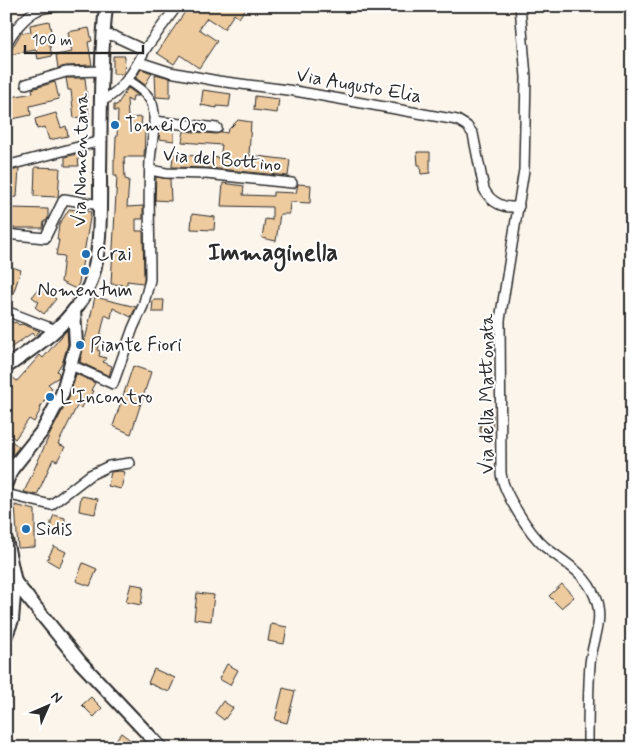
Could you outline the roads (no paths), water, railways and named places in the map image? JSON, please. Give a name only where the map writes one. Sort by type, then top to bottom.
[{"type":"street","points":[[6,46],[9,37],[38,9],[58,6]]},
{"type":"street","name":"Via Nomentana","points":[[6,367],[56,330],[79,304],[89,286],[96,259],[100,205],[103,35],[106,6]]},
{"type":"street","points":[[102,101],[119,90],[127,80],[139,62],[144,48],[177,6]]},
{"type":"street","name":"Via della Mattonata","points":[[520,6],[526,77],[524,170],[500,320],[502,476],[508,494],[532,533],[546,547],[578,572],[596,599],[599,620],[590,665],[588,748]]},
{"type":"street","points":[[103,35],[114,36],[144,48]]},
{"type":"street","name":"Via Augusto Elia","points":[[139,62],[170,72],[218,81],[295,91],[457,120],[467,126],[472,134],[487,195],[493,201],[503,206],[519,206]]},
{"type":"street","points":[[26,84],[66,72],[102,71]]},
{"type":"street","points":[[71,365],[113,384],[143,306],[150,280],[150,170],[154,121],[153,106],[136,85],[127,80]]},
{"type":"street","points":[[154,121],[217,128]]},
{"type":"street","points":[[6,166],[102,139]]},
{"type":"street","name":"Via del Bottino","points":[[150,170],[213,174],[292,183]]},
{"type":"street","points":[[6,234],[44,238],[64,199],[100,205]]},
{"type":"street","points":[[6,483],[12,469],[43,430],[62,394],[76,345],[74,310]]},
{"type":"street","points":[[6,311],[56,330]]},
{"type":"street","points":[[6,494],[51,505],[90,475],[109,466],[130,463]]},
{"type":"street","points":[[6,540],[15,582],[12,620],[6,635]]},
{"type":"street","points":[[15,582],[81,663],[161,748]]},
{"type":"place","name":"Tomei Oro","points":[[115,125]]},
{"type":"place","name":"Crai","points":[[86,254]]},
{"type":"place","name":"Nomentum","points":[[85,271]]},
{"type":"place","name":"Piante Fiori","points":[[80,345]]},
{"type":"place","name":"L'Incontro","points":[[50,397]]},
{"type":"place","name":"Sidis","points":[[26,529]]},
{"type":"district","name":"Immaginella","points":[[273,253]]}]
